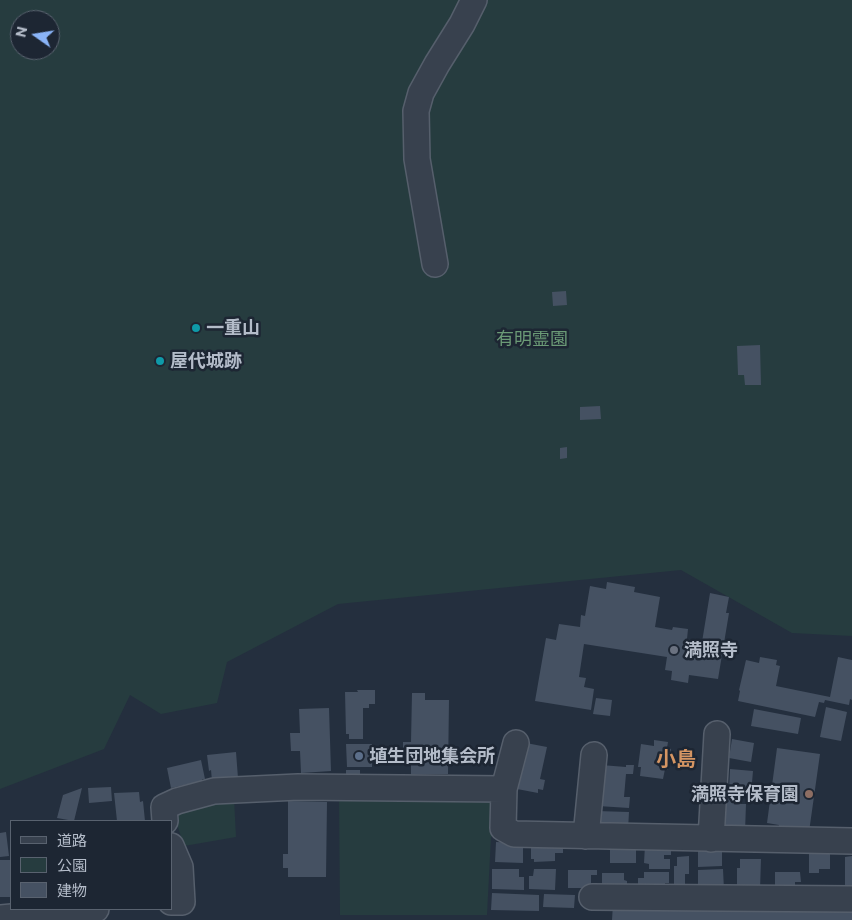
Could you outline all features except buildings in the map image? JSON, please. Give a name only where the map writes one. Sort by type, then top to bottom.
[{"type":"street","points":[[435,264],[417,159],[416,111],[421,92],[462,24],[474,0]]},
{"type":"street","points":[[712,839],[717,734]]},
{"type":"street","points":[[516,743],[504,789],[503,828],[514,834],[852,841]]},
{"type":"street","points":[[586,836],[594,755]]},
{"type":"street","points":[[165,820],[164,807],[177,801],[214,791],[298,787],[504,789]]},
{"type":"street","points":[[172,850],[180,867],[182,902],[172,902]]},
{"type":"street","points":[[592,897],[852,899]]},
{"type":"street","points":[[0,918],[85,910]]},
{"type":"green space","name":"有明霊園","points":[[0,0],[852,0],[852,636],[792,633],[681,570],[338,604],[227,662],[217,703],[161,714],[130,695],[104,749],[0,789]]},
{"type":"green space","points":[[339,796],[499,797],[495,836],[491,837],[487,915],[340,915]]},
{"type":"green space","points":[[234,798],[236,837],[184,846],[175,818],[177,812]]},
{"type":"place","name":"一重山","points":[[196,328]]},
{"type":"place","name":"屋代城跡","points":[[160,361]]},
{"type":"place","name":"満照寺","points":[[674,650]]},
{"type":"place","name":"埴生団地集会所","points":[[359,756]]},
{"type":"place","name":"満照寺保育園","points":[[809,794]]},
{"type":"district","name":"小島","points":[[676,759]]}]
